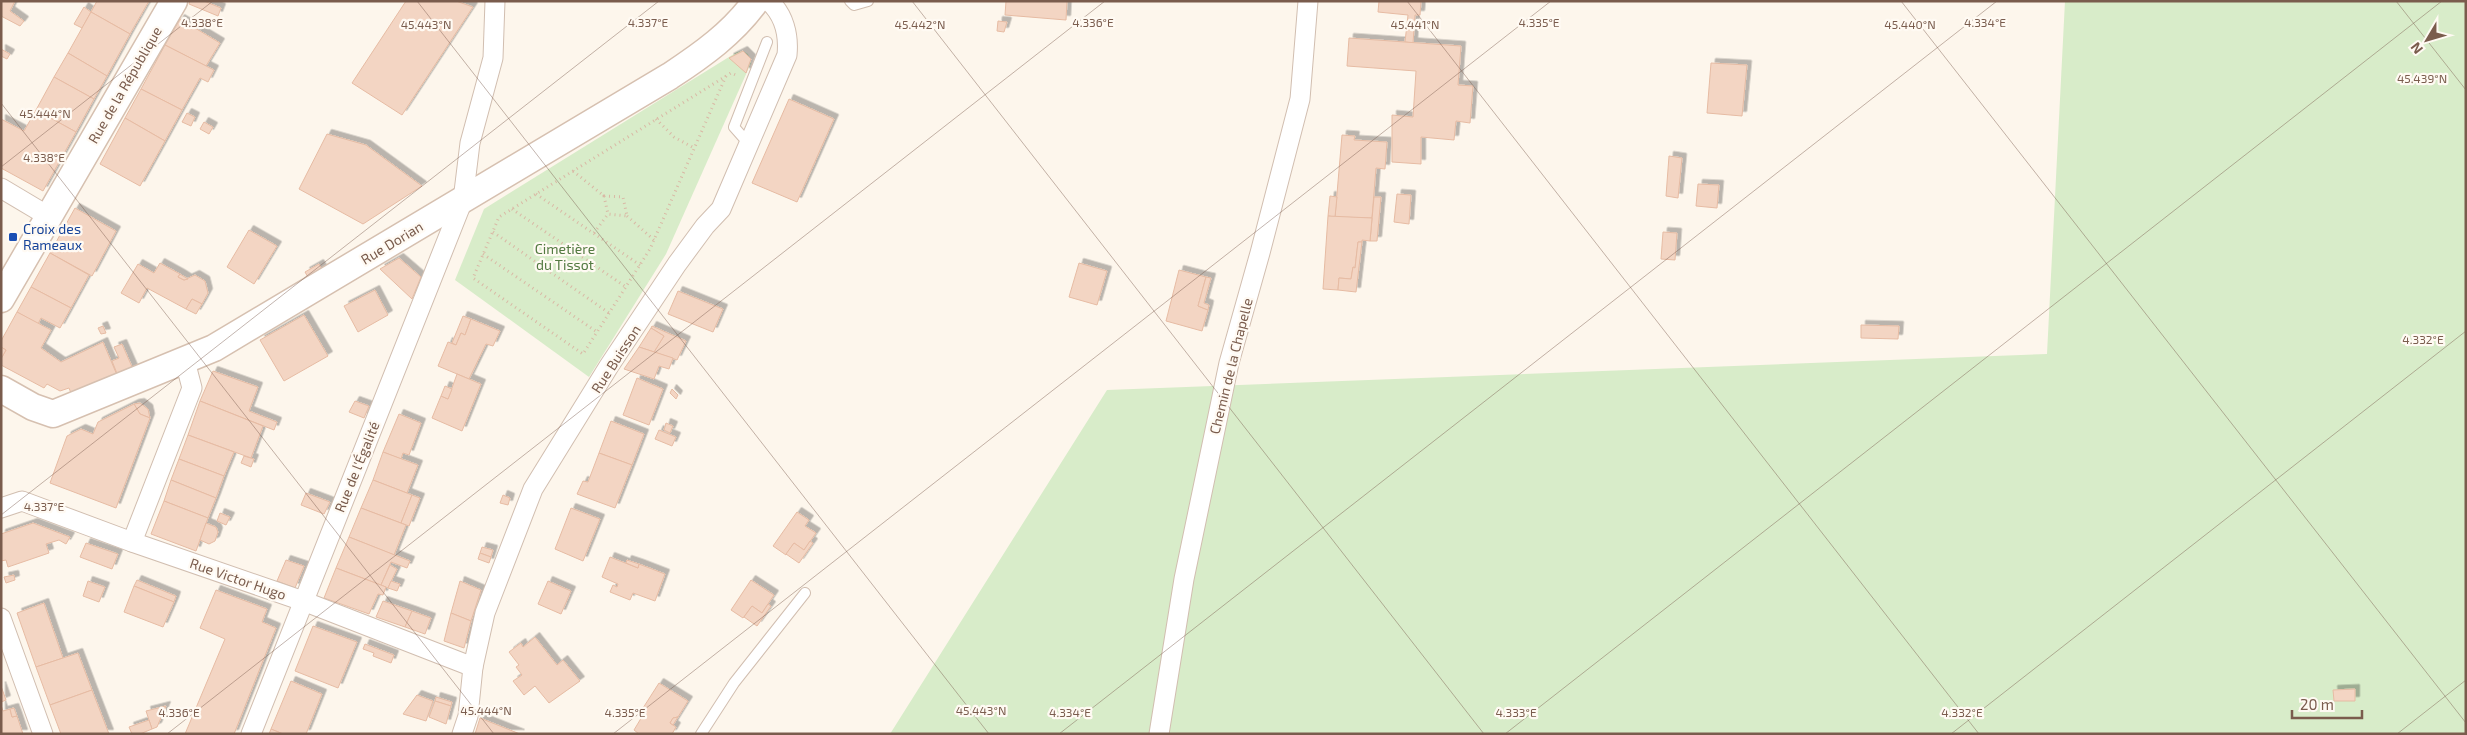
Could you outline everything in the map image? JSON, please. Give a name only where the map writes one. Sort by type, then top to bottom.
[{"type":"main road","name":"Rue de la République","points":[[1,299],[174,1]]},
{"type":"main road","name":"Rue Dorian","points":[[1,389],[32,407],[53,414],[214,348],[463,200],[704,53],[731,31],[756,1]]},
{"type":"street","name":"Rue de l'Égalité","points":[[251,734],[463,200],[470,143],[493,58],[494,1]]},
{"type":"street","name":"Rue Buisson","points":[[462,734],[468,716],[473,668],[485,613],[533,489],[609,366],[704,226],[721,209],[750,144],[787,55],[789,39],[783,21],[768,1]]},
{"type":"street","name":"Chemin de la Chapelle","points":[[1159,734],[1184,580],[1229,363],[1300,98],[1308,1]]},
{"type":"street","points":[[1,188],[48,216]]},
{"type":"street","points":[[132,542],[192,388],[185,361]]},
{"type":"street","name":"Rue Victor Hugo","points":[[1,508],[22,501],[132,542],[303,601],[473,668]]},
{"type":"street","points":[[1,618],[43,734]]},
{"type":"lane","points":[[850,1],[854,5],[868,1]]},
{"type":"lane","points":[[750,144],[734,127],[767,42]]},
{"type":"lane","points":[[701,734],[734,683],[805,593]]},
{"type":"path","points":[[726,76],[654,240],[583,354],[473,278],[499,217],[731,72]]},
{"type":"path","points":[[656,119],[674,136],[694,148]]},
{"type":"path","points":[[573,171],[604,196],[623,197],[627,216]]},
{"type":"path","points":[[536,194],[640,265]]},
{"type":"path","points":[[594,233],[608,214],[604,196]]},
{"type":"path","points":[[512,209],[626,287]]},
{"type":"path","points":[[608,214],[627,216],[654,240]]},
{"type":"path","points":[[492,232],[609,313]]},
{"type":"path","points":[[483,254],[597,332]]},
{"type":"green space","points":[[2065,1],[2466,1],[2466,734],[890,734],[1107,390],[2047,354]]},
{"type":"green space","name":"Cimetière du Tissot","points":[[743,51],[748,54],[751,63],[666,254],[589,377],[455,280],[484,209],[737,52]]},
{"type":"building","points":[[1,1],[15,1],[10,11],[24,21],[20,26],[1,16]]},
{"type":"building","points":[[97,1],[149,1],[130,34],[91,12]]},
{"type":"building","points":[[190,1],[204,1],[221,8],[218,16],[189,4]]},
{"type":"building","points":[[406,1],[456,1],[473,7],[402,115],[352,83]]},
{"type":"building","points":[[1006,1],[1067,1],[1066,20],[1005,15]]},
{"type":"building","points":[[1379,1],[1421,1],[1420,15],[1415,15],[1413,43],[1405,42],[1408,15],[1378,12]]},
{"type":"building","points":[[84,7],[91,12],[82,28],[74,24]]},
{"type":"building","points":[[91,12],[130,34],[107,76],[68,53]]},
{"type":"building","points":[[180,19],[220,43],[206,66],[165,45]]},
{"type":"building","points":[[998,21],[1007,22],[1004,32],[997,31]]},
{"type":"building","points":[[1349,38],[1461,46],[1458,85],[1473,86],[1470,123],[1456,121],[1454,140],[1421,137],[1421,164],[1392,162],[1392,115],[1413,117],[1416,71],[1347,66]]},
{"type":"building","points":[[165,45],[214,70],[208,82],[200,78],[182,110],[141,89]]},
{"type":"building","points":[[1,49],[10,54],[7,59],[1,56]]},
{"type":"building","points":[[743,51],[751,59],[746,73],[729,58]]},
{"type":"building","points":[[68,53],[107,76],[94,99],[54,77]]},
{"type":"building","points":[[1711,63],[1747,65],[1742,116],[1707,113]]},
{"type":"building","points":[[54,77],[94,99],[76,132],[36,110]]},
{"type":"building","points":[[141,89],[182,110],[165,141],[125,118]]},
{"type":"building","points":[[789,99],[834,119],[797,202],[752,183]]},
{"type":"building","points":[[36,110],[76,132],[43,191],[1,168],[1,119],[24,131]]},
{"type":"building","points":[[187,113],[195,117],[191,126],[182,122]]},
{"type":"building","points":[[125,118],[165,141],[140,186],[100,164]]},
{"type":"building","points":[[204,122],[213,127],[209,134],[200,129]]},
{"type":"building","points":[[327,134],[366,145],[422,186],[363,224],[299,189]]},
{"type":"building","points":[[1342,135],[1355,136],[1354,140],[1387,142],[1385,169],[1376,168],[1372,218],[1335,217]]},
{"type":"building","points":[[1669,156],[1682,158],[1678,198],[1666,196]]},
{"type":"building","points":[[1698,184],[1719,185],[1717,208],[1696,206]]},
{"type":"building","points":[[1397,194],[1411,195],[1409,224],[1394,222]]},
{"type":"building","points":[[1330,196],[1337,197],[1335,217],[1328,216]]},
{"type":"building","points":[[1374,197],[1381,197],[1377,241],[1370,241]]},
{"type":"building","points":[[75,208],[116,231],[92,276],[50,253]]},
{"type":"building","points":[[1328,216],[1372,218],[1370,241],[1362,240],[1362,242],[1358,242],[1355,268],[1353,267],[1351,279],[1339,278],[1338,290],[1323,289]]},
{"type":"building","points":[[249,230],[277,246],[254,284],[227,267]]},
{"type":"building","points":[[1663,232],[1677,233],[1675,260],[1661,259]]},
{"type":"building","points":[[1358,242],[1362,242],[1356,292],[1338,290],[1339,278],[1351,279],[1353,267],[1355,268]]},
{"type":"building","points":[[50,253],[89,275],[71,308],[31,287]]},
{"type":"building","points":[[399,258],[421,277],[412,299],[380,269]]},
{"type":"building","points":[[160,263],[180,274],[178,277],[184,280],[195,275],[205,281],[208,293],[202,304],[192,299],[186,309],[147,288],[139,303],[121,293],[138,264],[154,273]]},
{"type":"building","points":[[1079,263],[1107,271],[1097,305],[1069,297]]},
{"type":"building","points":[[319,264],[323,271],[309,279],[305,272]]},
{"type":"building","points":[[1179,270],[1206,277],[1198,306],[1208,310],[1202,331],[1166,321]]},
{"type":"building","points":[[180,274],[188,279],[184,280],[178,277]]},
{"type":"building","points":[[1206,277],[1211,278],[1204,303],[1209,305],[1208,310],[1198,306]]},
{"type":"building","points":[[31,287],[71,308],[60,328],[41,318],[38,324],[17,312]]},
{"type":"building","points":[[375,290],[388,315],[358,332],[344,306]]},
{"type":"building","points":[[678,291],[723,309],[713,332],[668,314]]},
{"type":"building","points":[[192,299],[202,304],[196,314],[186,309]]},
{"type":"building","points":[[17,312],[51,330],[41,348],[61,362],[103,342],[117,375],[71,393],[69,388],[60,391],[47,384],[44,388],[1,365],[1,359],[6,350],[1,347],[1,341]]},
{"type":"building","points":[[304,315],[328,356],[284,381],[260,340]]},
{"type":"building","points":[[463,316],[471,319],[465,335],[461,333],[456,345],[452,343]]},
{"type":"building","points":[[471,319],[500,331],[493,346],[486,344],[469,379],[438,366],[448,342],[456,345],[461,333],[465,335]]},
{"type":"building","points":[[1861,325],[1899,326],[1898,339],[1861,338]]},
{"type":"building","points":[[103,326],[106,333],[101,334],[98,328]]},
{"type":"building","points":[[652,326],[686,341],[677,360],[654,352],[664,336],[651,328]]},
{"type":"building","points":[[651,328],[664,336],[654,352],[639,347]]},
{"type":"building","points":[[122,344],[133,369],[118,376],[112,361],[119,358],[114,347]]},
{"type":"building","points":[[1,347],[6,350],[2,357],[1,357]]},
{"type":"building","points":[[639,347],[673,358],[669,369],[659,366],[654,379],[624,369]]},
{"type":"building","points":[[213,371],[258,387],[249,411],[277,422],[274,430],[200,401]]},
{"type":"building","points":[[457,374],[481,384],[462,431],[432,418],[441,396],[448,399]]},
{"type":"building","points":[[637,378],[663,389],[649,425],[623,415]]},
{"type":"building","points":[[445,386],[452,389],[448,399],[441,396]]},
{"type":"building","points":[[672,389],[678,395],[676,399],[670,393]]},
{"type":"building","points":[[200,401],[263,426],[251,458],[188,435]]},
{"type":"building","points":[[355,401],[369,406],[364,418],[349,412]]},
{"type":"building","points":[[140,403],[148,409],[150,418],[140,414],[134,404]]},
{"type":"building","points":[[134,404],[140,414],[150,418],[116,508],[50,483],[67,436],[81,429],[93,434],[98,422]]},
{"type":"building","points":[[399,414],[421,423],[409,455],[403,453],[401,459],[383,452]]},
{"type":"building","points":[[611,421],[644,434],[632,465],[599,453]]},
{"type":"building","points":[[666,423],[673,426],[670,433],[664,430]]},
{"type":"building","points":[[659,430],[676,437],[672,446],[655,439]]},
{"type":"building","points":[[188,435],[234,452],[224,476],[179,459]]},
{"type":"building","points":[[383,452],[418,465],[407,493],[373,480]]},
{"type":"building","points":[[599,453],[632,465],[615,508],[577,494],[583,481],[588,482]]},
{"type":"building","points":[[244,456],[254,459],[251,467],[241,463]]},
{"type":"building","points":[[179,459],[224,476],[216,498],[171,480]]},
{"type":"building","points":[[171,480],[216,498],[208,518],[164,501]]},
{"type":"building","points":[[373,480],[412,495],[401,523],[361,508]]},
{"type":"building","points":[[306,493],[330,502],[324,514],[301,505]]},
{"type":"building","points":[[412,495],[420,498],[409,526],[401,523]]},
{"type":"building","points":[[503,495],[510,498],[508,505],[500,503]]},
{"type":"building","points":[[164,501],[208,518],[196,551],[151,534]]},
{"type":"building","points":[[361,508],[406,525],[394,555],[349,537]]},
{"type":"building","points":[[571,508],[600,519],[583,561],[555,549]]},
{"type":"building","points":[[797,512],[809,520],[805,526],[816,533],[804,550],[794,543],[786,555],[773,546]]},
{"type":"building","points":[[220,513],[230,517],[226,525],[217,521]]},
{"type":"building","points":[[33,523],[70,537],[66,544],[59,540],[46,544],[49,553],[8,567],[6,560],[1,561],[1,534]]},
{"type":"building","points":[[206,523],[216,527],[218,532],[215,541],[209,544],[200,540]]},
{"type":"building","points":[[349,537],[410,561],[407,568],[391,562],[381,585],[336,568]]},
{"type":"building","points":[[810,541],[813,543],[799,563],[786,554],[794,543],[804,550]]},
{"type":"building","points":[[86,543],[118,554],[112,569],[80,557]]},
{"type":"building","points":[[482,547],[493,550],[491,557],[480,553]]},
{"type":"building","points":[[480,553],[491,557],[489,563],[478,559]]},
{"type":"building","points":[[610,557],[638,568],[639,564],[665,574],[655,601],[633,593],[630,600],[610,592],[613,585],[617,587],[618,584],[602,577]]},
{"type":"building","points":[[286,560],[304,566],[295,588],[277,581]]},
{"type":"building","points":[[627,560],[639,564],[638,568],[626,563]]},
{"type":"building","points":[[390,565],[397,569],[388,588],[381,585]]},
{"type":"building","points":[[336,568],[386,587],[383,595],[378,594],[369,614],[324,598]]},
{"type":"building","points":[[14,575],[15,580],[6,583],[4,577]]},
{"type":"building","points":[[137,580],[176,596],[174,602],[134,586]]},
{"type":"building","points":[[751,580],[774,595],[762,613],[752,606],[743,618],[731,610]]},
{"type":"building","points":[[88,581],[105,587],[99,602],[83,596]]},
{"type":"building","points":[[391,581],[400,584],[397,591],[388,588]]},
{"type":"building","points":[[460,581],[481,590],[471,621],[451,613]]},
{"type":"building","points":[[548,581],[571,591],[561,614],[538,604]]},
{"type":"building","points":[[134,586],[174,602],[163,627],[124,612]]},
{"type":"building","points":[[216,590],[267,609],[262,622],[276,628],[234,734],[185,734],[225,639],[200,628]]},
{"type":"building","points":[[383,601],[412,611],[405,627],[376,617]]},
{"type":"building","points":[[44,603],[63,658],[36,667],[17,613]]},
{"type":"building","points":[[768,604],[771,606],[757,626],[744,617],[752,606],[762,613]]},
{"type":"building","points":[[412,611],[431,618],[425,634],[405,627]]},
{"type":"building","points":[[451,613],[471,621],[464,648],[444,641]]},
{"type":"building","points":[[313,626],[357,642],[338,688],[295,671]]},
{"type":"building","points":[[535,637],[557,665],[563,660],[580,681],[549,703],[535,686],[524,695],[513,681],[522,675],[516,667],[519,665],[509,652],[521,643],[523,647]]},
{"type":"building","points":[[365,644],[394,655],[391,663],[373,656],[374,653],[363,649]]},
{"type":"building","points":[[78,653],[92,690],[50,705],[36,667]]},
{"type":"building","points":[[291,681],[322,694],[306,734],[283,734],[271,729]]},
{"type":"building","points":[[659,683],[688,701],[678,717],[673,718],[670,723],[676,727],[672,734],[639,734],[634,730],[646,710],[643,708]]},
{"type":"building","points":[[1,686],[6,700],[1,702]]},
{"type":"building","points":[[2355,689],[2355,701],[2334,701],[2333,690]]},
{"type":"building","points":[[92,690],[109,734],[61,734],[50,705]]},
{"type":"building","points":[[417,695],[433,701],[426,721],[403,714]]},
{"type":"building","points":[[436,697],[452,702],[451,706],[435,701]]},
{"type":"building","points":[[435,701],[451,706],[446,724],[429,717]]},
{"type":"building","points":[[1,705],[3,711],[10,709],[12,717],[17,716],[23,734],[1,734]]},
{"type":"building","points":[[166,706],[157,727],[152,729],[146,711]]},
{"type":"building","points":[[14,708],[17,716],[12,717],[10,709]]},
{"type":"building","points":[[678,717],[673,725],[670,723],[673,718]]},
{"type":"building","points":[[480,718],[520,734],[475,734]]},
{"type":"building","points":[[149,720],[152,729],[140,734],[132,734],[129,727]]},
{"type":"building","points":[[271,729],[283,734],[269,734]]},
{"type":"place","name":"Croix des Rameaux","points":[[13,237]]}]
